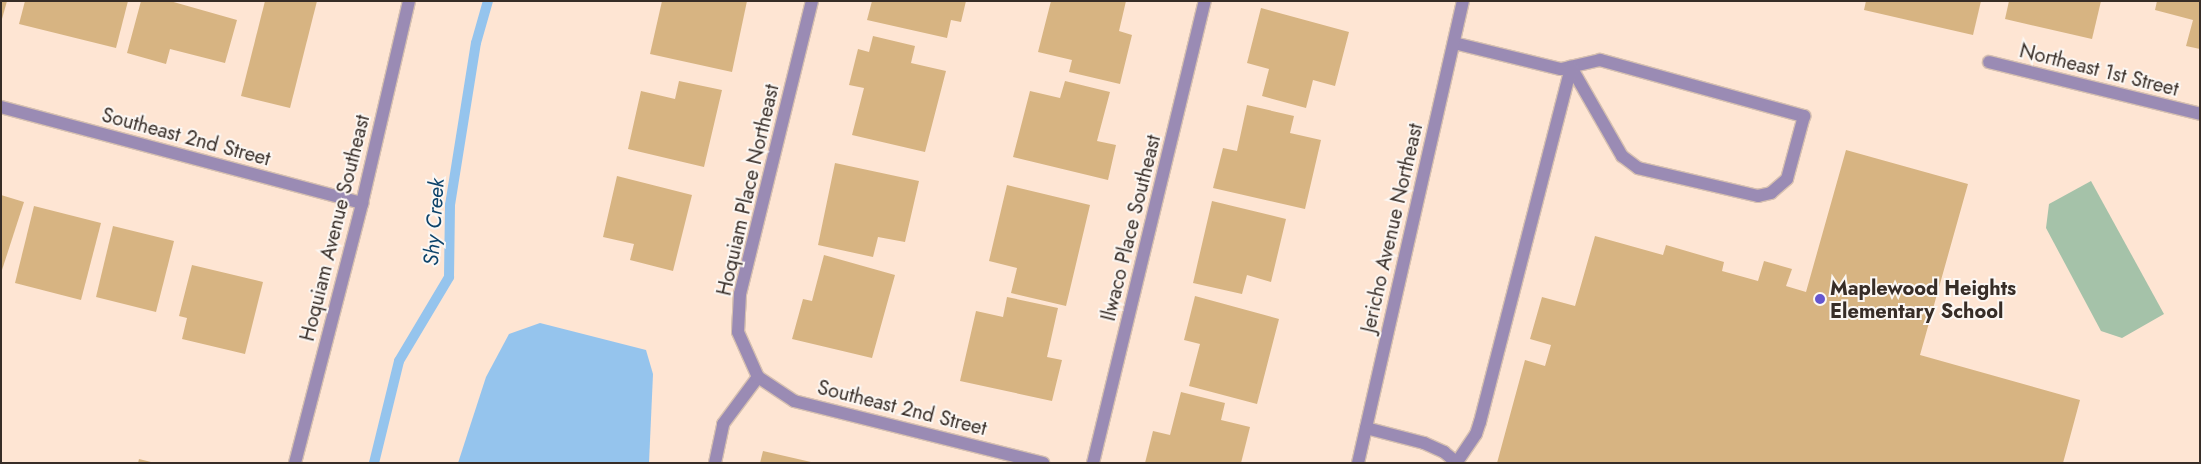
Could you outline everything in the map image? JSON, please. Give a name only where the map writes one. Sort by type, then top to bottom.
[{"type":"street","name":"Hoquiam Avenue Southeast","points":[[295,463],[362,203],[409,1]]},
{"type":"street","name":"Hoquiam Place Northeast","points":[[758,377],[738,332],[740,294],[812,1]]},
{"type":"street","name":"Ilwaco Place Southeast","points":[[1093,463],[1205,1]]},
{"type":"street","name":"Jericho Avenue Northeast","points":[[1358,463],[1463,1]]},
{"type":"street","points":[[1454,43],[1561,69],[1600,60],[1804,116],[1786,179],[1771,193],[1758,196],[1633,164],[1622,156],[1571,67]]},
{"type":"street","name":"Northeast 1st Street","points":[[1989,62],[2200,114]]},
{"type":"street","points":[[1366,428],[1424,443],[1444,452],[1457,462],[1476,434],[1571,67]]},
{"type":"street","name":"Southeast 2nd Street","points":[[1,107],[362,203]]},
{"type":"street","name":"Southeast 2nd Street","points":[[758,377],[794,401],[1043,463]]},
{"type":"street","points":[[715,463],[723,424],[758,377]]},
{"type":"green space","points":[[2091,181],[2164,314],[2122,338],[2101,331],[2046,228],[2049,204]]},
{"type":"water","points":[[540,323],[646,350],[653,374],[649,463],[458,463],[486,377],[509,334]]},
{"type":"building","points":[[1,1],[7,1],[2,19],[1,19]]},
{"type":"building","points":[[25,1],[128,1],[116,48],[19,24]]},
{"type":"building","points":[[141,1],[170,1],[237,20],[225,63],[170,49],[166,64],[127,53]]},
{"type":"building","points":[[265,1],[317,1],[290,108],[241,96]]},
{"type":"building","points":[[662,1],[747,1],[732,72],[650,54]]},
{"type":"building","points":[[872,1],[966,1],[961,22],[951,20],[947,38],[867,20]]},
{"type":"building","points":[[1051,1],[1126,1],[1119,31],[1132,35],[1120,84],[1069,72],[1072,60],[1038,52]]},
{"type":"building","points":[[1866,1],[1981,1],[1973,35],[1864,10]]},
{"type":"building","points":[[2009,1],[2101,1],[2092,39],[2005,19]]},
{"type":"building","points":[[2157,1],[2200,1],[2200,49],[2186,46],[2193,20],[2155,10]]},
{"type":"building","points":[[1261,8],[1349,32],[1335,86],[1313,80],[1306,108],[1262,96],[1269,69],[1247,63]]},
{"type":"building","points":[[873,36],[915,46],[911,63],[946,71],[925,152],[852,135],[864,88],[849,85],[858,49],[869,52]]},
{"type":"building","points":[[679,81],[722,90],[704,167],[628,149],[641,91],[675,99]]},
{"type":"building","points":[[1065,81],[1110,92],[1097,141],[1116,145],[1108,180],[1013,157],[1030,91],[1060,98]]},
{"type":"building","points":[[1247,105],[1294,116],[1290,133],[1321,140],[1305,209],[1213,188],[1223,148],[1237,151]]},
{"type":"building","points":[[1846,150],[1968,184],[1920,355],[2080,400],[2063,463],[1497,463],[1525,360],[1545,366],[1551,345],[1530,339],[1542,297],[1575,306],[1595,236],[1663,255],[1666,245],[1724,262],[1722,271],[1758,281],[1764,261],[1792,269],[1786,286],[1806,292]]},
{"type":"building","points":[[835,163],[919,181],[905,242],[878,237],[873,257],[818,245]]},
{"type":"building","points":[[617,176],[692,195],[673,271],[630,260],[634,244],[603,237]]},
{"type":"building","points":[[1007,185],[1090,205],[1066,306],[1011,293],[1017,268],[989,261]]},
{"type":"building","points":[[1,195],[24,202],[2,270],[1,270]]},
{"type":"building","points":[[1212,201],[1286,219],[1271,282],[1247,275],[1242,294],[1193,283]]},
{"type":"building","points":[[34,206],[101,223],[81,300],[15,283]]},
{"type":"building","points":[[113,226],[174,241],[156,312],[96,297]]},
{"type":"building","points":[[824,255],[895,275],[872,358],[792,339],[803,299],[812,301]]},
{"type":"building","points":[[192,265],[263,282],[245,354],[182,339],[187,318],[179,316]]},
{"type":"building","points":[[1195,296],[1279,319],[1257,404],[1189,386],[1200,344],[1184,340]]},
{"type":"building","points":[[1007,297],[1058,308],[1047,357],[1062,360],[1052,401],[960,381],[976,311],[1003,317]]},
{"type":"building","points":[[1181,392],[1225,403],[1221,420],[1250,427],[1241,463],[1145,463],[1153,431],[1170,435]]},
{"type":"building","points":[[763,451],[811,462],[760,463]]},
{"type":"building","points":[[139,459],[151,462],[151,463],[138,463]]},
{"type":"waterway","name":"Shy Creek","points":[[374,463],[399,361],[449,277],[450,205],[476,43],[488,1]]},
{"type":"place","name":"Maplewood Heights Elementary School","points":[[1820,299]]}]
